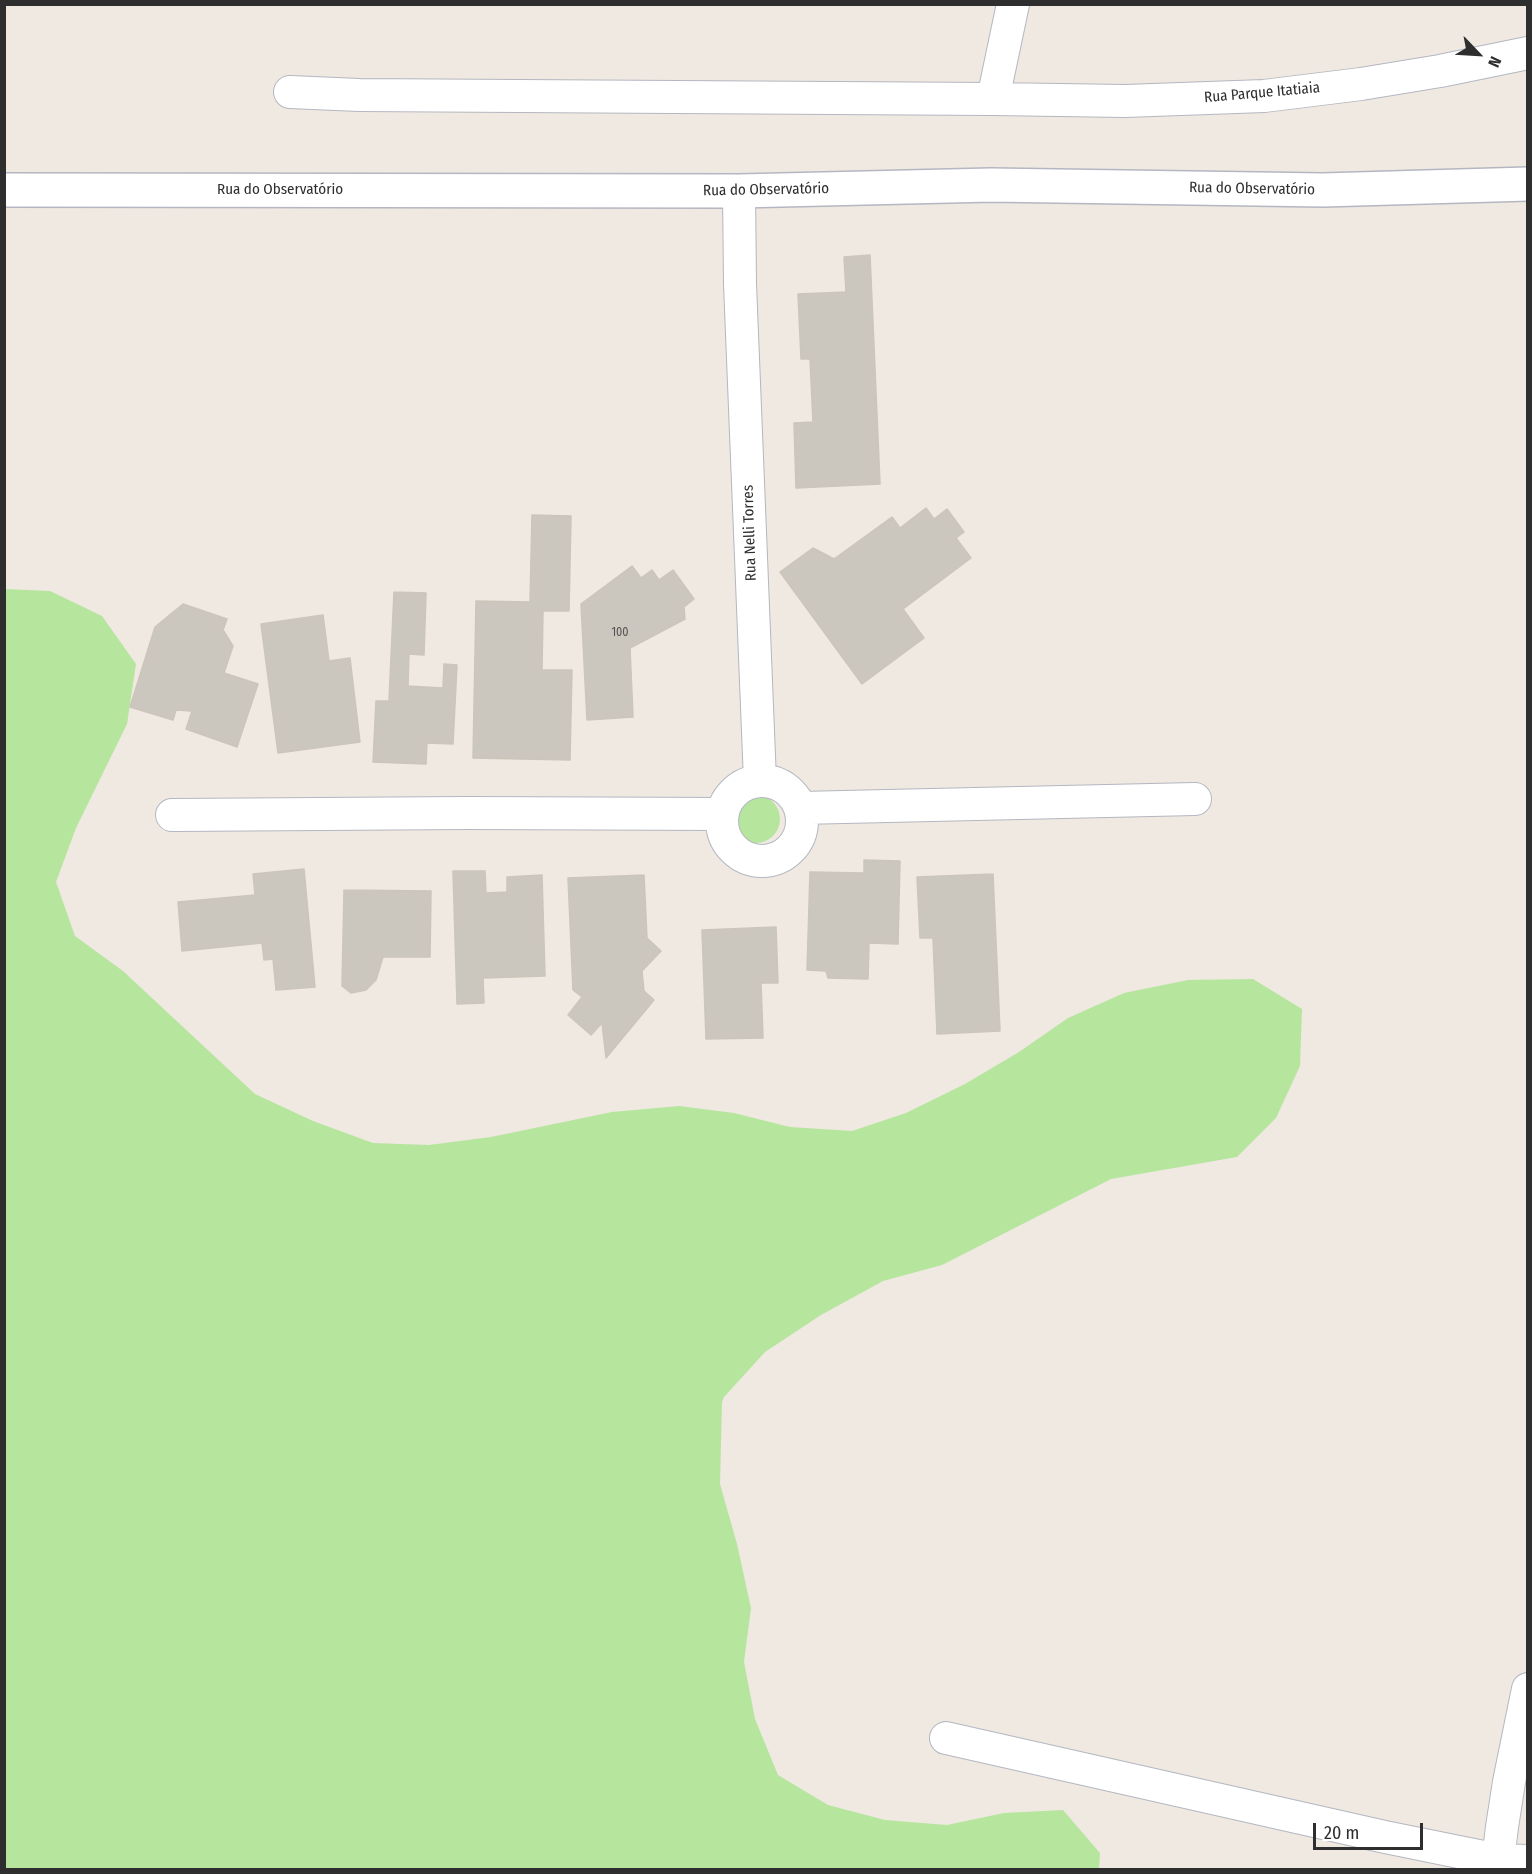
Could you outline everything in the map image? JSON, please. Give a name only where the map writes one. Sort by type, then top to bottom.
[{"type":"street","points":[[993,99],[1013,4]]},
{"type":"street","name":"Rua Parque Itatiaia","points":[[290,92],[371,95],[1125,101],[1264,96],[1429,73],[1527,53]]},
{"type":"street","name":"Rua do Observatório","points":[[4,190],[739,191],[992,186],[1323,190],[1527,184]]},
{"type":"street","name":"Rua Nelli Torres","points":[[739,191],[740,284],[760,781]]},
{"type":"street","points":[[773,782],[785,788],[800,808],[801,834],[794,847],[772,861],[759,862],[745,859],[726,841],[721,827],[722,814],[727,801],[735,791],[747,783],[773,782]]},
{"type":"street","points":[[800,808],[1195,799]]},
{"type":"street","points":[[172,815],[722,814]]},
{"type":"street","points":[[946,1738],[1509,1864],[1509,1782],[1527,1689]]},
{"type":"green space","points":[[5,589],[50,591],[102,616],[136,664],[127,724],[76,828],[56,882],[75,936],[123,971],[255,1094],[313,1121],[373,1143],[429,1145],[491,1137],[612,1112],[679,1106],[734,1113],[790,1127],[852,1131],[906,1113],[965,1084],[1019,1052],[1068,1018],[1124,993],[1188,980],[1253,979],[1302,1009],[1300,1066],[1276,1118],[1237,1157],[1111,1179],[942,1265],[883,1281],[821,1315],[765,1352],[722,1402],[720,1484],[737,1544],[751,1608],[744,1662],[755,1719],[778,1775],[828,1805],[885,1820],[947,1825],[1004,1813],[1063,1810],[1100,1853],[1099,1869],[5,1869]]},
{"type":"green space","points":[[751,795],[761,795],[773,802],[780,814],[780,824],[773,836],[761,843],[751,843],[736,832],[732,824],[732,814],[743,799]]},
{"type":"building","points":[[870,255],[880,484],[796,488],[794,423],[813,422],[810,359],[801,359],[798,294],[846,292],[844,257]]},
{"type":"building","points":[[926,508],[934,519],[947,509],[964,532],[956,538],[971,558],[903,609],[924,638],[862,684],[780,572],[813,548],[834,559],[892,517],[900,528]]},
{"type":"building","points":[[532,515],[571,516],[569,611],[543,611],[542,670],[572,670],[570,760],[473,758],[476,601],[530,602]]},
{"type":"building","points":[[632,566],[641,578],[652,570],[659,580],[673,570],[694,599],[684,607],[685,619],[630,648],[633,717],[587,720],[581,604]]},
{"type":"building","points":[[394,592],[426,593],[424,655],[409,654],[408,686],[443,688],[444,664],[457,665],[453,744],[427,743],[426,764],[373,762],[376,701],[389,701]]},
{"type":"building","points":[[183,604],[227,619],[223,630],[233,646],[224,673],[258,684],[237,747],[186,729],[192,711],[176,710],[173,720],[130,707],[155,627]]},
{"type":"building","points":[[323,615],[329,661],[350,658],[360,742],[278,753],[261,624]]},
{"type":"building","points":[[864,860],[900,861],[898,944],[869,943],[868,979],[828,978],[826,971],[807,970],[810,872],[864,873]]},
{"type":"building","points":[[304,869],[315,987],[276,990],[273,959],[264,960],[262,943],[182,951],[178,902],[255,895],[253,874]]},
{"type":"building","points":[[453,871],[485,871],[486,893],[507,892],[507,877],[542,875],[545,976],[483,978],[484,1003],[457,1004]]},
{"type":"building","points":[[993,874],[1000,1031],[937,1034],[933,938],[920,938],[917,877]]},
{"type":"building","points":[[644,875],[647,938],[661,951],[642,971],[644,991],[654,1000],[606,1058],[602,1023],[591,1035],[568,1015],[582,997],[573,990],[568,878]]},
{"type":"building","points":[[344,890],[431,891],[430,957],[383,957],[376,980],[366,990],[351,993],[342,986]]},
{"type":"building","points":[[776,927],[778,983],[761,983],[763,1038],[706,1039],[702,930]]}]
